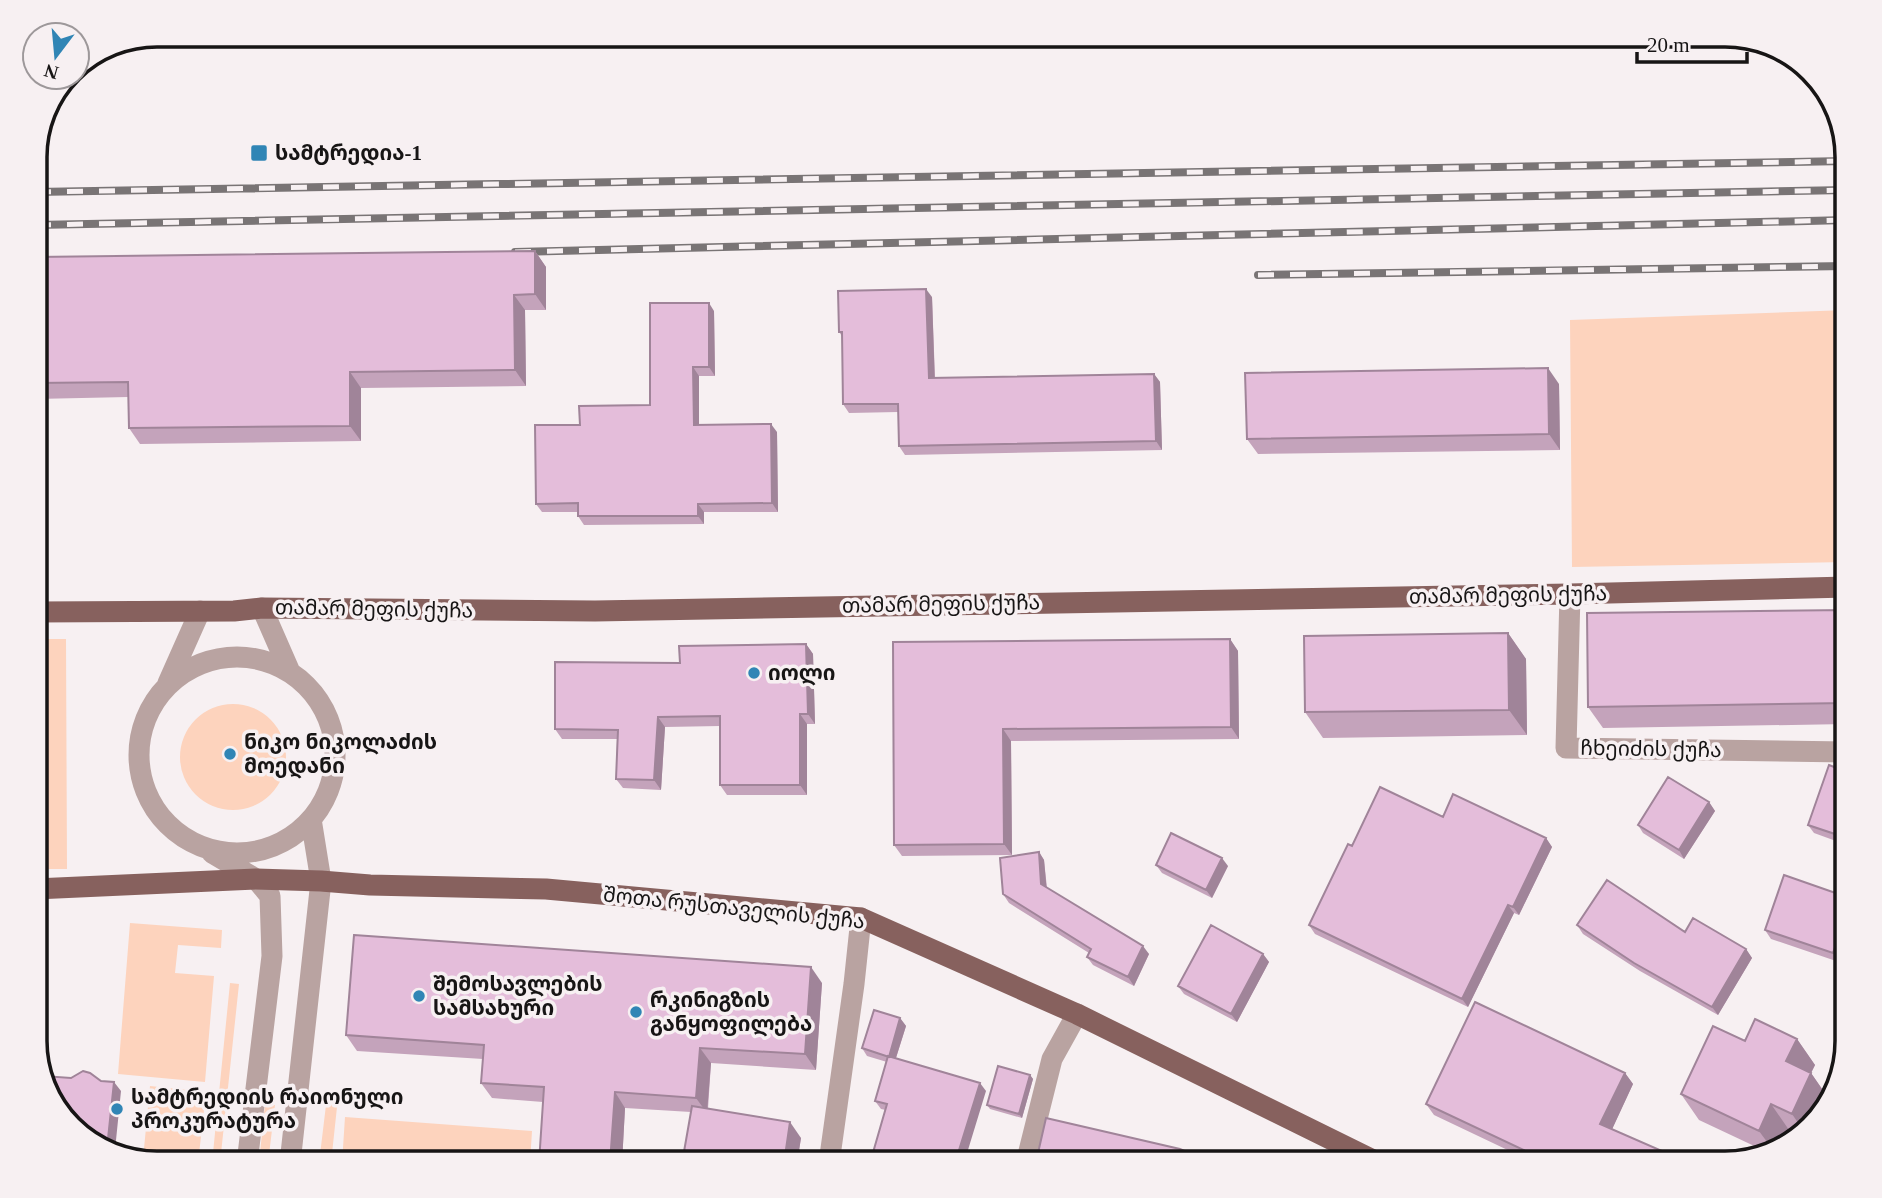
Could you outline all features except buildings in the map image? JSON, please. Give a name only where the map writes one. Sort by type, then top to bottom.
[{"type":"main road","name":"თამარ მეფის ქუჩა","points":[[47,612],[262,608],[595,611],[1835,587]]},
{"type":"main road","name":"შოთა რუსთაველის ქუჩა","points":[[47,888],[256,879],[546,889],[861,918],[1077,1014],[1355,1151]]},
{"type":"street","name":"ჩხეიძის ქუჩა","points":[[1570,594],[1566,748],[1835,751]]},
{"type":"street","points":[[262,608],[290,672]]},
{"type":"street","points":[[200,611],[167,685],[152,704],[142,727],[138,751],[140,775],[148,798],[162,819],[180,835],[256,879],[270,896],[272,956],[248,1151]]},
{"type":"street","points":[[167,685],[188,669],[213,659],[239,657],[265,661],[290,672],[308,687],[322,705],[331,727],[335,750],[334,773],[326,797],[312,819],[283,841],[249,853],[225,853],[202,847]]},
{"type":"street","points":[[291,1151],[321,881],[312,819]]},
{"type":"street","points":[[831,1151],[861,918]]},
{"type":"street","points":[[1029,1151],[1052,1059],[1077,1014]]},
{"type":"shaded area","points":[[1835,310],[1835,562],[1572,567],[1570,320]]},
{"type":"shaded area","points":[[47,639],[66,639],[67,869],[47,869]]},
{"type":"shaded area","points":[[233,704],[253,708],[271,719],[282,737],[286,757],[282,777],[271,795],[253,806],[233,810],[213,806],[195,795],[184,777],[180,757],[184,737],[195,719],[213,708]]},
{"type":"shaded area","points":[[130,923],[222,930],[221,948],[178,945],[175,973],[214,976],[205,1082],[118,1074]]},
{"type":"shaded area","points":[[230,983],[239,984],[221,1151],[213,1151]]},
{"type":"shaded area","points":[[150,1086],[206,1092],[199,1151],[144,1150]]},
{"type":"shaded area","points":[[329,1099],[334,1099],[337,1107],[332,1151],[320,1151]]},
{"type":"shaded area","points":[[265,1104],[275,1105],[269,1151],[260,1151]]},
{"type":"shaded area","points":[[345,1117],[532,1131],[531,1151],[343,1151]]},
{"type":"railway","points":[[47,192],[1835,161]]},
{"type":"railway","points":[[47,225],[1835,190]]},
{"type":"railway","points":[[515,252],[1835,220]]},
{"type":"railway","points":[[1258,275],[1835,266]]},
{"type":"place","name":"სამტრედია-1","points":[[259,153]]},
{"type":"place","name":"იოლი","points":[[754,673]]},
{"type":"place","name":"ნიკო ნიკოლაძის მოედანი","points":[[230,754]]},
{"type":"place","name":"შემოსავლების სამსახური","points":[[419,996]]},
{"type":"place","name":"რკინიგზის განყოფილება","points":[[636,1012]]},
{"type":"place","name":"სამტრედიის რაიონული პროკურატურა","points":[[117,1109]]}]
